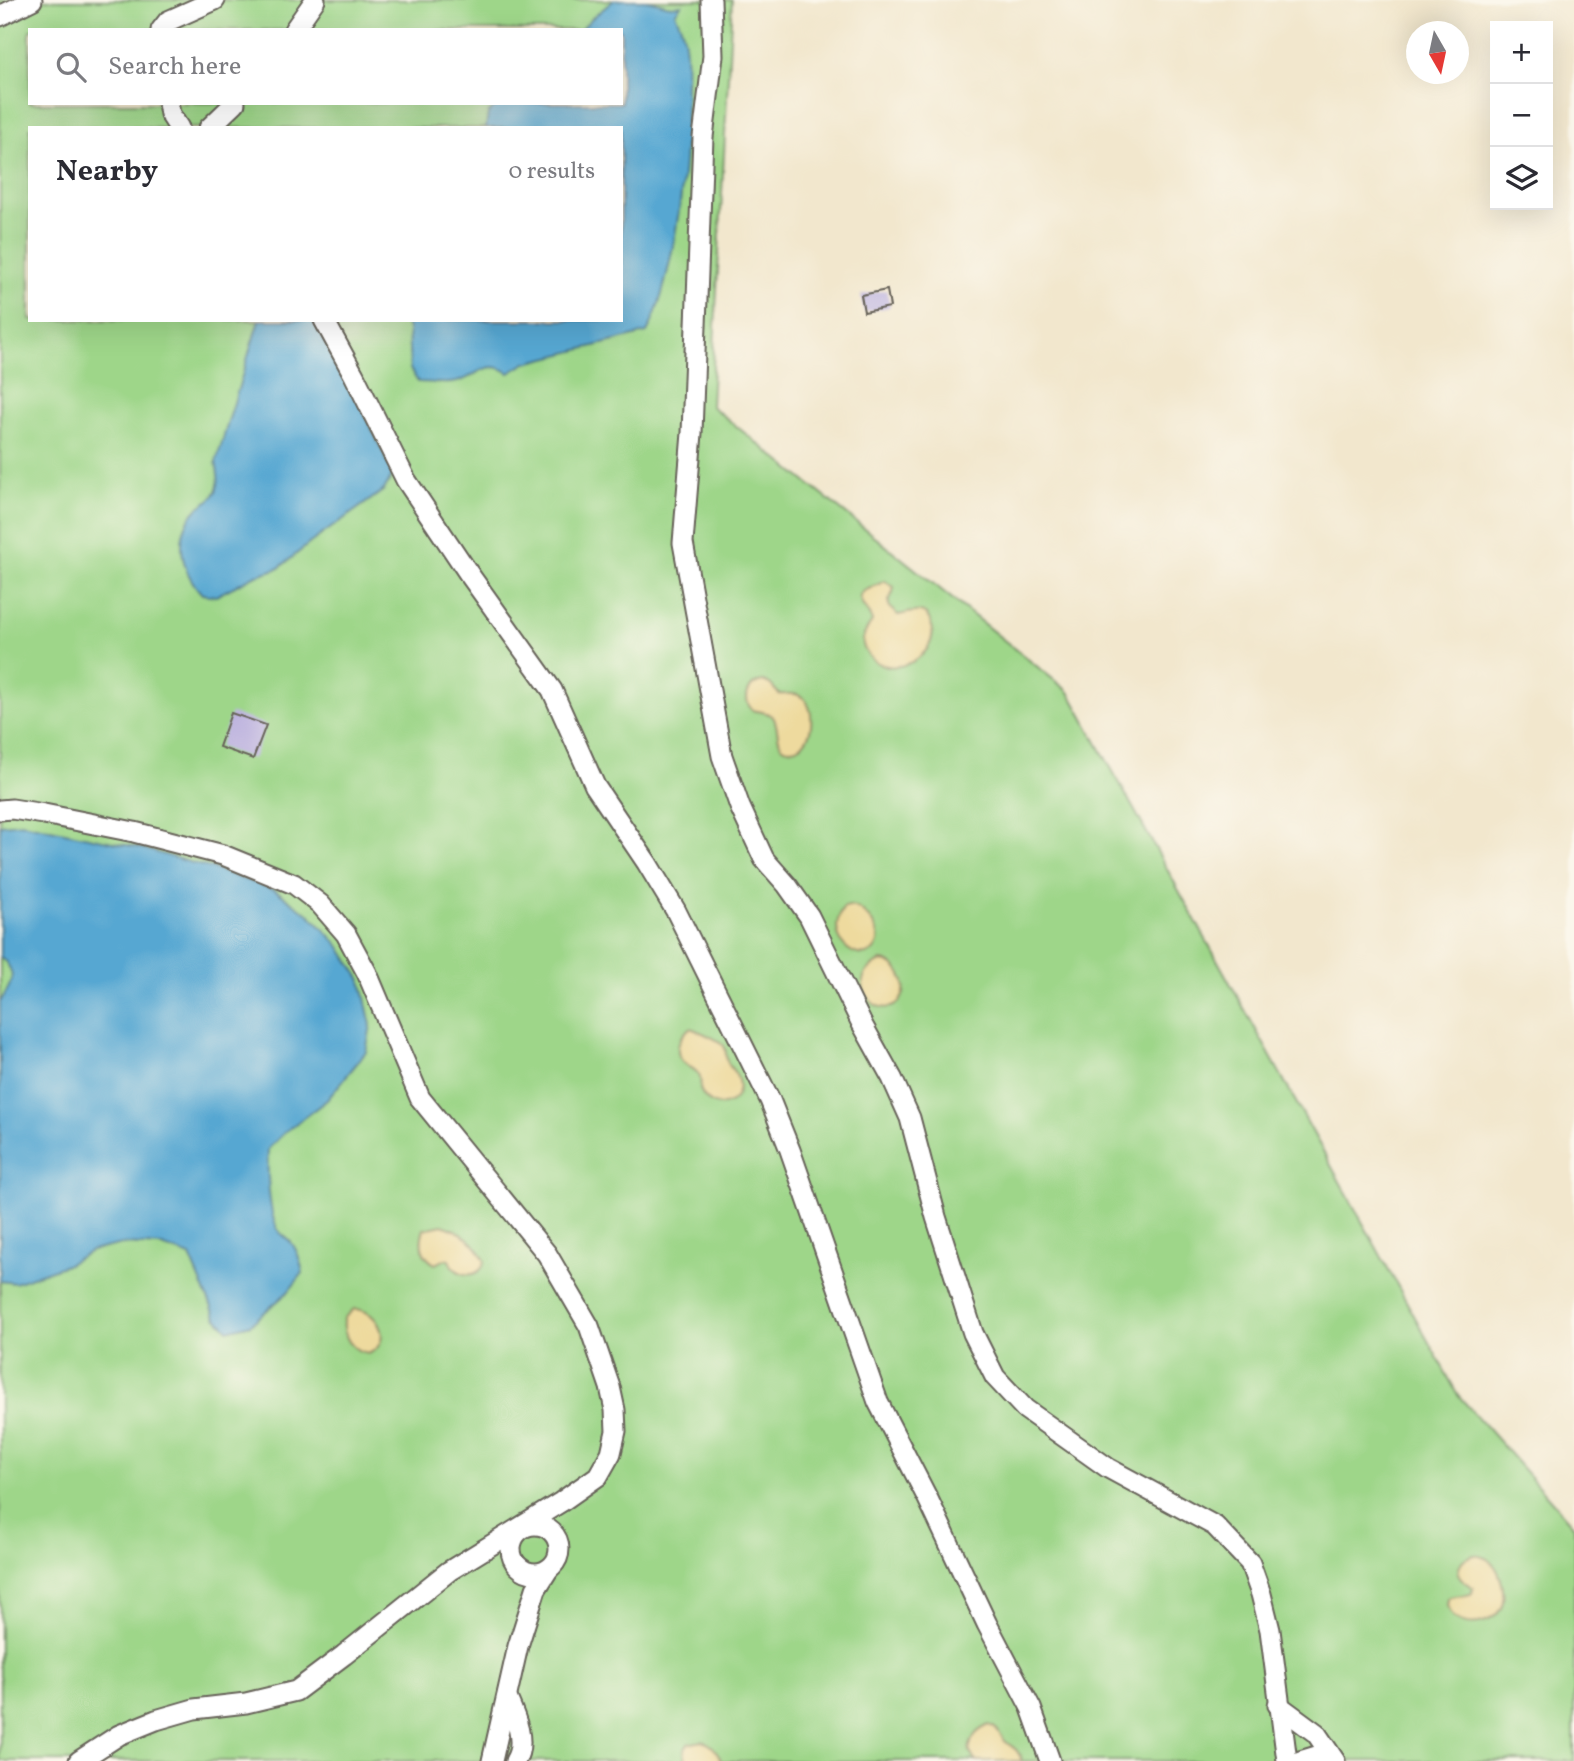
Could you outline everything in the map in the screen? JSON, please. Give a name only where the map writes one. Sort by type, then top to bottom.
[{"type":"lane","points":[[0,16],[32,0]]},
{"type":"lane","points":[[163,28],[168,22],[215,0]]},
{"type":"lane","points":[[295,28],[315,0]]},
{"type":"lane","points":[[711,0],[713,56],[703,137],[692,433],[683,543],[722,756],[740,807],[764,859],[809,916],[910,1118],[936,1217],[973,1333],[995,1377],[1026,1409],[1108,1468],[1215,1527],[1250,1563],[1261,1594],[1269,1630],[1287,1761]]},
{"type":"lane","points":[[168,105],[170,114],[178,126]]},
{"type":"lane","points":[[211,126],[233,105]]},
{"type":"lane","points":[[325,322],[406,480],[552,690],[595,786],[676,911],[770,1100],[878,1402],[1031,1708],[1050,1761]]},
{"type":"lane","points":[[0,810],[12,809],[95,824],[223,855],[294,884],[320,904],[346,934],[367,973],[420,1098],[547,1254],[589,1326],[610,1387],[616,1431],[611,1453],[598,1476],[505,1546]]},
{"type":"lane","points":[[491,1761],[492,1725],[506,1701],[518,1646],[539,1577],[558,1557],[555,1522],[561,1502]]},
{"type":"lane","points":[[79,1761],[120,1735],[156,1720],[194,1709],[246,1703],[296,1691],[449,1571],[510,1545],[518,1531],[525,1527],[541,1525],[554,1534],[558,1541]]},
{"type":"lane","points":[[505,1546],[518,1567],[539,1577]]},
{"type":"lane","points":[[491,1761],[509,1728],[517,1723],[506,1701]]},
{"type":"lane","points":[[1278,1704],[1315,1734],[1334,1761]]},
{"type":"lane","points":[[509,1728],[521,1752],[515,1761]]},
{"type":"lane","points":[[1300,1761],[1322,1754],[1334,1761]]},
{"type":"green space","points":[[0,0],[732,0],[711,406],[1069,692],[1458,1395],[1574,1527],[1574,1761],[0,1761]]},
{"type":"sand","points":[[885,581],[894,587],[889,604],[898,615],[922,613],[931,623],[929,646],[922,655],[901,666],[878,663],[869,656],[863,643],[864,635],[872,622],[860,595]]},
{"type":"sand","points":[[763,681],[779,694],[795,694],[808,704],[811,713],[810,732],[799,747],[785,748],[779,741],[773,717],[752,710],[749,705],[747,696],[750,688]]},
{"type":"sand","points":[[844,907],[857,908],[872,922],[878,937],[873,951],[857,954],[841,942],[838,920]]},
{"type":"sand","points":[[881,961],[897,969],[904,986],[899,1002],[886,1008],[873,1003],[863,988],[866,972]]},
{"type":"sand","points":[[690,1028],[724,1046],[727,1061],[739,1086],[733,1100],[727,1104],[712,1103],[705,1098],[700,1089],[700,1076],[683,1062],[678,1054],[680,1041]]},
{"type":"sand","points":[[442,1225],[455,1230],[477,1248],[485,1261],[478,1272],[462,1273],[452,1266],[449,1260],[435,1264],[427,1257],[422,1244],[424,1229]]},
{"type":"sand","points":[[354,1309],[370,1314],[380,1326],[381,1341],[370,1353],[358,1350],[346,1337],[344,1318]]},
{"type":"sand","points":[[1474,1555],[1487,1559],[1494,1565],[1500,1576],[1503,1603],[1498,1613],[1488,1620],[1469,1623],[1452,1615],[1447,1605],[1448,1598],[1472,1593],[1473,1588],[1461,1579],[1458,1573],[1463,1561]]},
{"type":"sand","points":[[989,1725],[1016,1750],[1022,1761],[975,1761],[969,1751],[971,1742],[977,1732]]},
{"type":"sand","points":[[701,1741],[714,1748],[721,1761],[686,1761],[684,1751],[688,1744]]},
{"type":"water","points":[[614,0],[645,0],[670,6],[681,5],[675,13],[686,47],[684,169],[666,279],[647,333],[526,363],[509,373],[494,367],[453,383],[418,382],[410,369],[406,322],[623,322],[623,126],[486,126],[488,113],[499,105],[623,105],[623,28],[582,28]]},
{"type":"water","points":[[258,322],[314,322],[361,406],[393,474],[384,490],[279,568],[254,576],[216,596],[202,594],[194,584],[184,563],[182,541],[189,519],[212,497],[218,487],[216,462]]},
{"type":"water","points":[[22,823],[141,848],[275,890],[310,915],[338,944],[361,980],[371,1025],[366,1052],[327,1100],[286,1131],[268,1149],[272,1215],[279,1231],[296,1249],[303,1273],[288,1292],[251,1324],[228,1330],[216,1317],[190,1256],[162,1246],[123,1244],[91,1251],[66,1265],[15,1283],[0,1281],[0,1002],[8,989],[12,973],[0,956],[0,825]]},
{"type":"building","points":[[887,290],[890,307],[864,312],[861,295]]},
{"type":"building","points":[[231,713],[266,725],[253,759],[219,747]]}]
